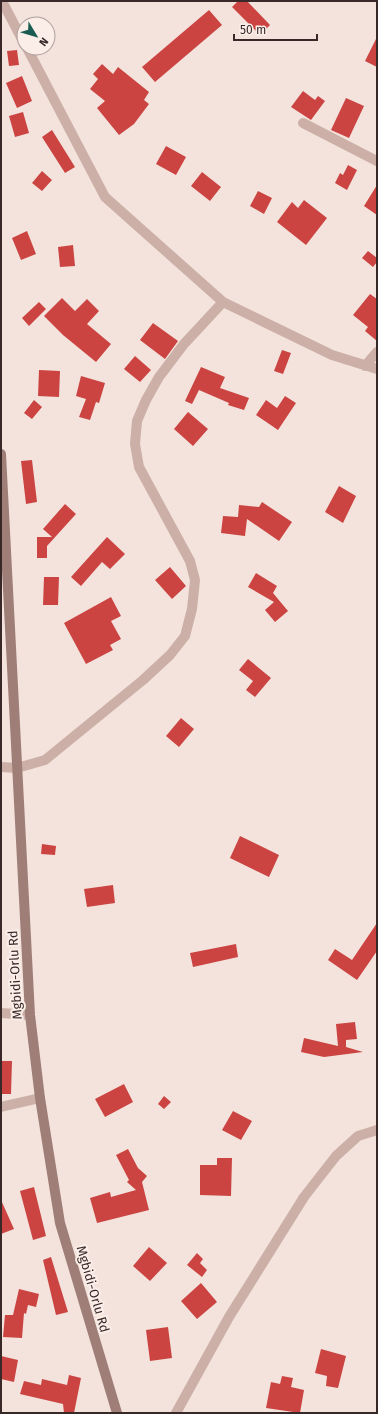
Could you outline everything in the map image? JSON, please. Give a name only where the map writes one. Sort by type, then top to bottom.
[{"type":"main road","name":"Mgbidi-Orlu Rd","points":[[1,454],[30,1015],[40,1098],[60,1224],[117,1413]]},
{"type":"street","points":[[2,1],[16,28]]},
{"type":"street","points":[[31,56],[105,197],[223,302],[332,355],[377,369]]},
{"type":"street","points":[[303,123],[377,161]]},
{"type":"street","points":[[1,767],[17,768],[45,760],[148,675],[170,655],[186,636],[192,609],[195,580],[190,561],[140,467],[135,444],[137,422],[146,400],[160,377],[184,344],[223,302]]},
{"type":"street","points":[[365,366],[377,352]]},
{"type":"street","points":[[1,1013],[30,1015]]},
{"type":"street","points":[[1,1107],[40,1098]]},
{"type":"street","points":[[176,1413],[229,1317],[304,1197],[336,1156],[352,1141],[358,1136],[377,1130]]},
{"type":"building","points":[[238,1],[247,1],[270,25],[260,35],[232,7]]},
{"type":"building","points":[[209,10],[222,25],[155,82],[142,67]]},
{"type":"building","points":[[377,37],[377,67],[365,61]]},
{"type":"building","points":[[16,50],[19,65],[9,66],[7,51]]},
{"type":"building","points":[[102,64],[113,74],[118,67],[149,92],[144,100],[149,104],[134,124],[119,135],[97,108],[105,101],[90,89],[98,79],[93,74]]},
{"type":"building","points":[[22,76],[32,101],[17,108],[6,83]]},
{"type":"building","points":[[303,91],[315,100],[318,96],[325,101],[311,120],[291,107]]},
{"type":"building","points":[[346,98],[364,106],[349,138],[331,130]]},
{"type":"building","points":[[23,112],[29,133],[15,137],[9,116]]},
{"type":"building","points":[[52,130],[75,167],[65,173],[42,137]]},
{"type":"building","points":[[166,146],[186,157],[176,175],[156,164]]},
{"type":"building","points":[[348,165],[357,170],[347,190],[335,183],[340,173],[343,175]]},
{"type":"building","points":[[42,171],[52,180],[42,191],[32,183]]},
{"type":"building","points":[[202,172],[221,187],[210,201],[191,186]]},
{"type":"building","points":[[377,185],[377,215],[364,206]]},
{"type":"building","points":[[258,191],[272,198],[264,214],[250,206]]},
{"type":"building","points":[[304,200],[327,218],[306,245],[277,222],[292,202],[298,208]]},
{"type":"building","points":[[27,231],[36,254],[21,260],[12,238]]},
{"type":"building","points":[[73,245],[75,266],[60,267],[58,247]]},
{"type":"building","points":[[368,251],[377,258],[377,262],[373,267],[362,258]]},
{"type":"building","points":[[370,294],[377,299],[377,341],[365,331],[368,327],[353,315]]},
{"type":"building","points":[[62,298],[75,311],[87,299],[99,311],[87,324],[111,344],[96,362],[63,335],[44,316]]},
{"type":"building","points":[[39,302],[46,309],[29,326],[22,318]]},
{"type":"building","points":[[153,323],[178,341],[165,359],[140,340]]},
{"type":"building","points":[[282,350],[291,353],[283,374],[274,371]]},
{"type":"building","points":[[135,356],[151,370],[140,382],[124,369]]},
{"type":"building","points":[[201,367],[225,377],[220,388],[249,398],[244,410],[228,405],[229,403],[199,390],[192,404],[185,401]]},
{"type":"building","points":[[39,370],[60,371],[59,397],[38,396]]},
{"type":"building","points":[[81,376],[105,383],[99,403],[96,402],[90,420],[79,417],[86,399],[76,396]]},
{"type":"building","points":[[285,396],[296,403],[278,430],[256,415],[266,400],[277,408]]},
{"type":"building","points":[[34,400],[42,407],[32,419],[24,413]]},
{"type":"building","points":[[188,412],[208,429],[193,446],[174,429]]},
{"type":"building","points":[[32,460],[37,502],[26,504],[21,461]]},
{"type":"building","points":[[339,486],[356,496],[343,523],[325,512]]},
{"type":"building","points":[[262,502],[292,522],[279,541],[247,519],[245,536],[221,533],[223,516],[238,517],[239,505],[259,507]]},
{"type":"building","points":[[65,504],[76,514],[47,546],[47,558],[37,558],[37,537],[52,537],[43,529]]},
{"type":"building","points":[[107,537],[125,554],[110,569],[102,562],[81,586],[71,577]]},
{"type":"building","points":[[170,567],[186,586],[172,599],[155,580]]},
{"type":"building","points":[[256,573],[277,586],[273,593],[288,611],[275,622],[265,610],[274,602],[248,587]]},
{"type":"building","points":[[44,577],[59,577],[58,605],[43,605]]},
{"type":"building","points":[[111,597],[121,616],[111,621],[121,639],[110,645],[113,650],[86,664],[64,623]]},
{"type":"building","points":[[248,659],[271,678],[255,697],[246,690],[253,681],[239,670]]},
{"type":"building","points":[[181,718],[194,729],[179,747],[166,736]]},
{"type":"building","points":[[240,836],[279,855],[269,877],[230,858]]},
{"type":"building","points":[[42,844],[56,846],[55,855],[41,854]]},
{"type":"building","points":[[113,885],[115,903],[87,907],[84,889]]},
{"type":"building","points":[[377,923],[377,951],[357,980],[328,960],[335,949],[352,960]]},
{"type":"building","points":[[236,944],[238,957],[193,967],[190,953]]},
{"type":"building","points":[[355,1022],[357,1039],[346,1040],[346,1047],[363,1052],[324,1057],[301,1052],[304,1038],[338,1046],[336,1024]]},
{"type":"building","points":[[1,1061],[12,1061],[11,1094],[1,1094]]},
{"type":"building","points":[[124,1084],[133,1102],[105,1117],[95,1099]]},
{"type":"building","points":[[164,1096],[171,1102],[164,1109],[158,1104]]},
{"type":"building","points":[[233,1111],[252,1121],[241,1140],[222,1130]]},
{"type":"building","points":[[128,1149],[138,1168],[147,1176],[142,1182],[149,1210],[97,1223],[90,1198],[110,1192],[111,1197],[136,1190],[127,1182],[129,1180],[116,1155]]},
{"type":"building","points":[[217,1158],[232,1158],[231,1196],[200,1195],[200,1165],[217,1165]]},
{"type":"building","points":[[34,1187],[46,1236],[33,1240],[20,1191]]},
{"type":"building","points":[[1,1200],[14,1229],[1,1234]]},
{"type":"building","points":[[149,1247],[167,1263],[150,1281],[133,1266]]},
{"type":"building","points":[[197,1253],[203,1259],[200,1263],[207,1270],[202,1277],[187,1265]]},
{"type":"building","points":[[51,1257],[68,1312],[56,1315],[43,1260]]},
{"type":"building","points":[[201,1283],[217,1302],[197,1319],[181,1301]]},
{"type":"building","points":[[19,1289],[39,1294],[36,1307],[28,1305],[26,1314],[24,1313],[22,1338],[3,1337],[5,1315],[13,1315]]},
{"type":"building","points":[[168,1327],[172,1358],[150,1361],[146,1330]]},
{"type":"building","points":[[321,1349],[346,1356],[338,1388],[326,1386],[327,1376],[315,1373]]},
{"type":"building","points":[[1,1356],[18,1360],[14,1382],[1,1379]]},
{"type":"building","points":[[69,1375],[81,1378],[74,1413],[64,1413],[63,1404],[20,1394],[24,1381],[41,1385],[42,1379],[67,1385]]},
{"type":"building","points":[[282,1376],[293,1378],[291,1387],[304,1390],[300,1413],[266,1408],[271,1382],[280,1384]]}]
